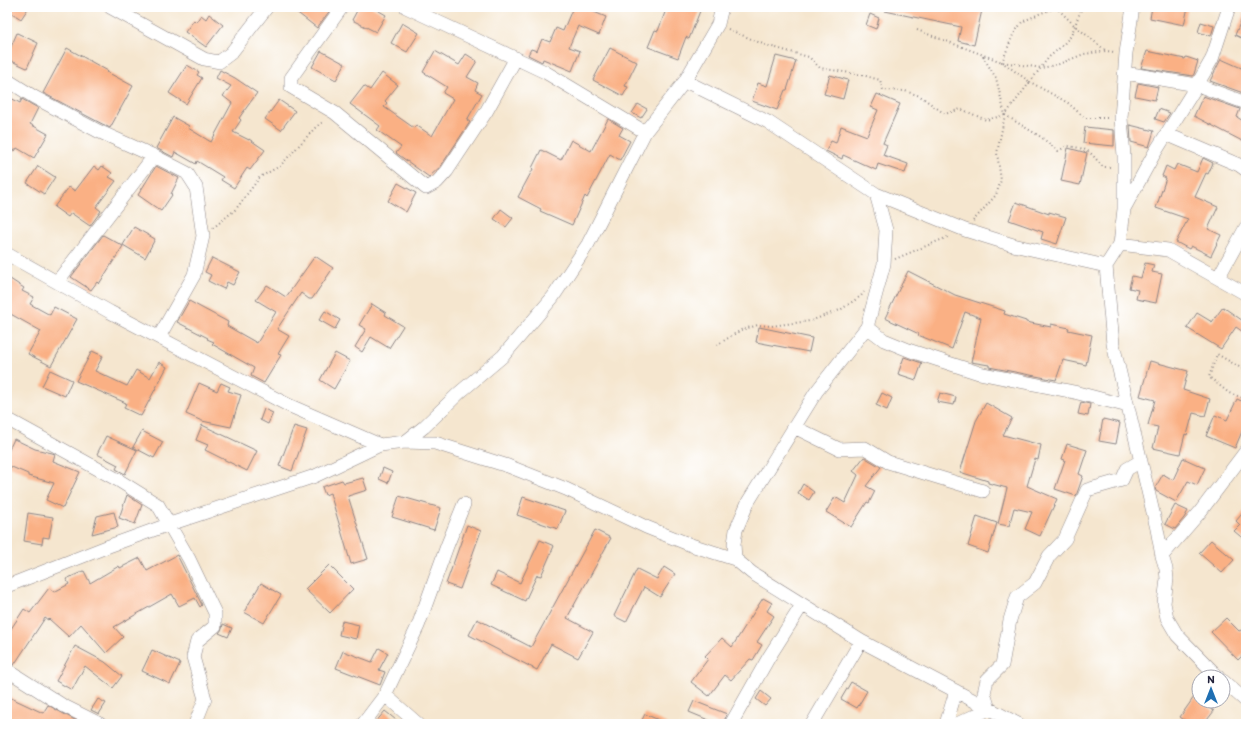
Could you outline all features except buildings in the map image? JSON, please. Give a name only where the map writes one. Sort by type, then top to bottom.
[{"type":"street","points":[[110,7],[204,59],[219,62],[231,52],[268,7]]},
{"type":"street","points":[[342,7],[291,78],[291,87],[335,113],[426,188],[437,182],[447,171],[486,112],[516,58]]},
{"type":"street","points":[[406,7],[545,72],[645,132]]},
{"type":"street","points":[[405,442],[424,427],[459,393],[503,356],[553,296],[588,244],[645,132],[685,81],[718,24],[722,7]]},
{"type":"street","points":[[1133,7],[1126,53],[1121,118],[1124,156],[1124,209],[1120,244],[1106,266],[1113,344],[1166,569],[1164,603],[1167,618],[1177,635],[1210,669]]},
{"type":"street","points":[[1124,209],[1154,154],[1212,59],[1229,7]]},
{"type":"street","points":[[1125,73],[1197,85],[1246,103]]},
{"type":"street","points":[[7,80],[34,97],[98,131],[154,156],[187,173],[196,187],[203,236],[194,275],[159,337]]},
{"type":"street","points":[[685,81],[768,122],[876,194],[966,230],[1013,245],[1106,266]]},
{"type":"street","points":[[1166,134],[1239,165],[1246,170]]},
{"type":"street","points":[[57,282],[154,156]]},
{"type":"street","points":[[735,559],[734,544],[736,530],[748,502],[816,392],[867,327],[884,264],[886,230],[876,194]]},
{"type":"street","points":[[1218,278],[1246,227]]},
{"type":"street","points":[[1120,244],[1168,250],[1246,294]]},
{"type":"street","points":[[7,254],[288,405],[380,445]]},
{"type":"street","points":[[867,327],[884,340],[911,351],[979,374],[1074,392],[1128,406]]},
{"type":"street","points":[[7,419],[118,480],[158,505],[170,524],[214,613],[214,626],[197,641],[193,657],[205,699],[195,724]]},
{"type":"street","points":[[794,427],[839,449],[865,448],[888,462],[983,491]]},
{"type":"street","points":[[7,586],[170,524],[315,476],[380,445],[405,442],[435,443],[508,466],[566,489],[691,545],[735,559],[752,574],[861,641],[1018,724]]},
{"type":"street","points":[[1162,556],[1244,459]]},
{"type":"street","points":[[989,709],[984,693],[987,680],[1002,665],[1010,620],[1017,597],[1035,583],[1049,556],[1065,539],[1087,490],[1122,480],[1127,469],[1141,461]]},
{"type":"street","points":[[363,724],[385,695],[418,626],[464,504]]},
{"type":"street","points":[[732,724],[769,657],[802,605]]},
{"type":"street","points":[[812,724],[861,641]]},
{"type":"street","points":[[7,670],[62,705],[100,724]]},
{"type":"street","points":[[1231,688],[1246,701]]},
{"type":"street","points":[[946,724],[956,691]]},
{"type":"street","points":[[385,695],[418,724]]},
{"type":"street","points":[[957,724],[989,709]]},
{"type":"path","points":[[1056,7],[1074,26],[1106,51]]},
{"type":"path","points":[[1002,62],[1013,35],[1022,22],[1059,7]]},
{"type":"path","points":[[884,264],[966,230],[996,195],[1001,180],[996,153],[1005,115],[1049,57],[1061,48],[1071,36],[1082,7]]},
{"type":"path","points":[[718,24],[765,45],[809,57],[820,68],[862,75],[880,80],[883,90],[905,90],[920,96],[945,114],[961,109],[986,120],[1005,115]]},
{"type":"path","points":[[917,30],[1002,62],[1042,68],[1059,64],[1084,54],[1106,51],[1126,53]]},
{"type":"path","points":[[982,55],[996,78],[1005,115],[1041,137],[1058,152],[1066,146],[1086,149],[1094,155],[1103,167],[1115,167],[1124,156]]},
{"type":"path","points":[[1002,62],[1030,82],[1068,103],[1085,118],[1121,118]]},
{"type":"path","points":[[203,236],[236,209],[260,177],[280,166],[315,128],[335,113]]},
{"type":"path","points":[[717,345],[741,330],[758,325],[771,326],[810,321],[840,310],[861,296],[865,289]]},
{"type":"path","points":[[1246,371],[1217,354],[1209,377],[1229,393],[1246,399]]}]
